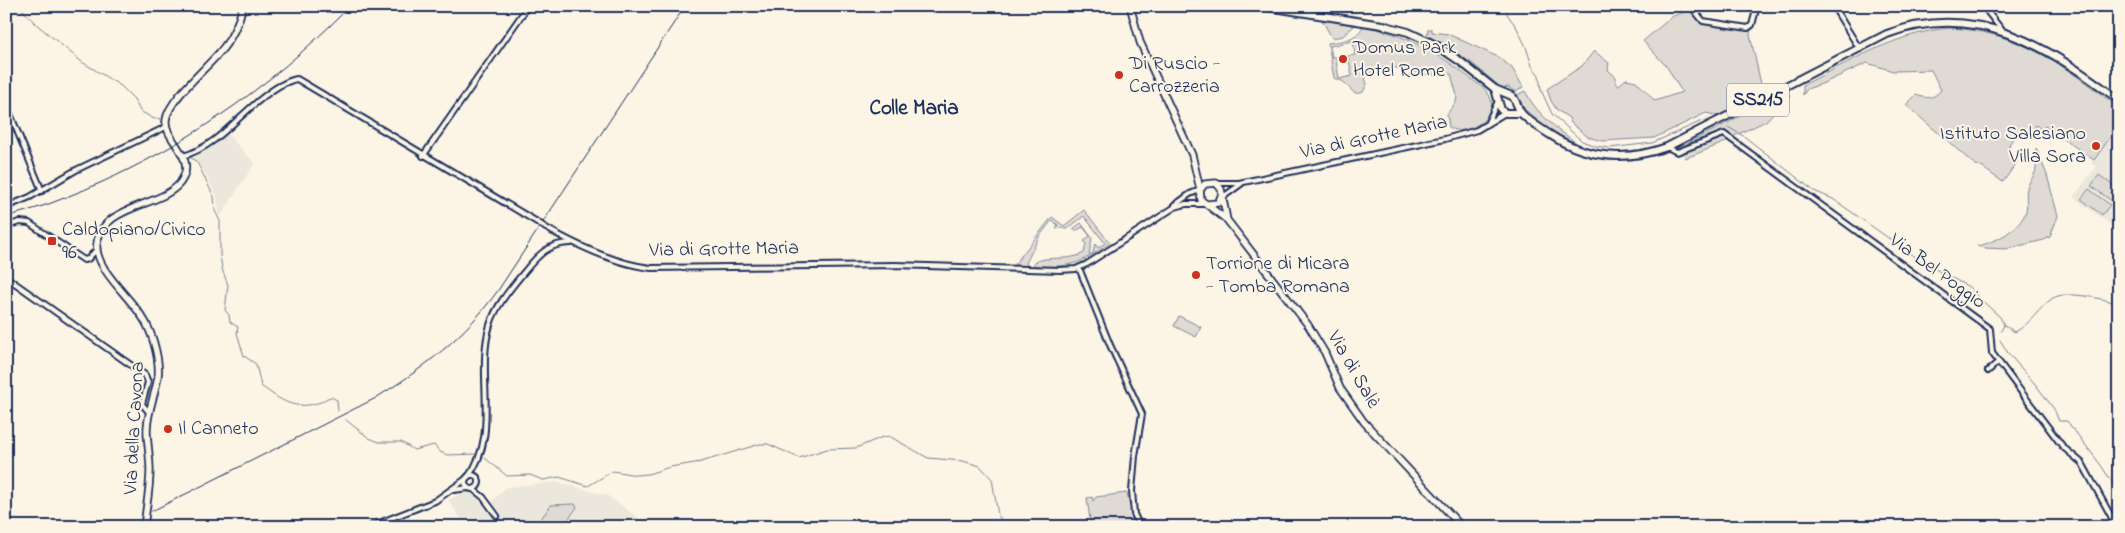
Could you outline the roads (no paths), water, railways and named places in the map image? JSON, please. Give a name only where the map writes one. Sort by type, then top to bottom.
[{"type":"main road","points":[[97,249],[100,234],[111,220],[178,184],[185,171],[183,156],[166,126],[169,109],[225,46],[239,23],[243,6]]},
{"type":"main road","points":[[1130,6],[1140,42],[1191,153],[1200,188],[1200,197],[1207,204],[1215,204],[1222,196],[1216,183],[1208,182],[1200,188]]},
{"type":"main road","points":[[1261,6],[1382,25],[1408,32],[1447,52],[1495,89],[1514,97],[1521,113]]},
{"type":"main road","name":"SS215","points":[[1521,113],[1559,141],[1591,154],[1628,156],[1646,153],[1666,147],[1898,29],[1929,22],[1961,21],[2001,29],[2046,48],[2119,100]]},
{"type":"main road","points":[[1495,89],[1500,110],[1521,113]]},
{"type":"main road","points":[[1498,102],[1500,96],[1507,94]]},
{"type":"main road","points":[[1508,112],[1515,108],[1516,104]]},
{"type":"main road","name":"Via di Salè","points":[[1222,196],[1227,220]]},
{"type":"main road","name":"Via di Salè","points":[[1207,204],[1227,220],[1310,328],[1327,357],[1340,388],[1360,417],[1462,527]]},
{"type":"main road","name":"Via della Cavona","points":[[97,249],[109,276],[137,308],[147,324],[158,373],[148,411],[147,438],[150,471],[144,527]]},
{"type":"street","points":[[423,156],[528,6]]},
{"type":"street","points":[[1690,6],[1703,21],[1748,28],[1753,23],[1757,6]]},
{"type":"street","points":[[1832,6],[1859,48]]},
{"type":"street","points":[[1982,6],[2001,29]]},
{"type":"street","name":"Via di Grotte Maria","points":[[183,156],[214,140],[258,100],[294,79],[304,83],[423,156],[575,244],[630,264],[657,268],[819,264],[1050,270],[1079,268],[1200,188]]},
{"type":"street","points":[[1487,124],[1498,102]]},
{"type":"street","points":[[6,104],[42,190]]},
{"type":"street","name":"Via di Grotte Maria","points":[[1216,183],[1243,182],[1446,138],[1477,130],[1508,112]]},
{"type":"street","points":[[6,207],[25,200],[76,170],[166,126]]},
{"type":"street","name":"Via Bel Poggio","points":[[1666,147],[1677,152],[1724,134],[1990,329],[1992,353],[2063,447],[2082,463],[2117,527]]},
{"type":"street","name":"Via di Grotte Maria","points":[[1222,196],[1243,182]]},
{"type":"street","name":"Via di Grotte Maria","points":[[1172,208],[1186,204],[1207,204]]},
{"type":"street","points":[[6,226],[22,222],[29,223],[83,259],[88,259],[97,249]]},
{"type":"street","points":[[497,516],[482,496],[477,478],[477,466],[484,444],[486,346],[491,321],[508,293],[541,253],[554,245],[575,244]]},
{"type":"street","points":[[1079,268],[1107,339],[1142,414],[1135,456],[1132,491],[1134,514],[1140,527]]},
{"type":"street","points":[[6,278],[145,375],[148,382],[142,404],[148,411]]},
{"type":"street","points":[[1988,371],[1998,362]]},
{"type":"street","points":[[369,527],[427,504],[452,491],[477,466]]},
{"type":"street","points":[[467,478],[474,476],[477,478]]},
{"type":"street","points":[[467,478],[466,485],[468,488]]},
{"type":"street","points":[[473,489],[478,486]]},
{"type":"street","points":[[452,491],[468,488],[473,489],[482,496]]},
{"type":"waterway","points":[[19,6],[35,23],[82,62],[121,86],[134,99],[140,111],[154,119],[159,118],[162,123]]},
{"type":"waterway","points":[[1507,6],[1507,14],[1517,28],[1532,66],[1539,75],[1541,90],[1552,114],[1582,141],[1595,146],[1609,148],[1652,143],[1709,118]]},
{"type":"waterway","points":[[1728,127],[1745,137],[1814,191],[1833,199],[1924,263],[1969,287],[2000,317],[2004,325],[2001,331]]},
{"type":"waterway","points":[[188,158],[192,158],[198,164],[214,197],[215,211],[220,221],[222,269],[228,285],[225,310],[229,315],[230,322],[238,327],[237,333],[244,356],[256,364],[261,386],[282,400],[296,405],[312,405],[331,397],[337,400],[338,411]]},
{"type":"waterway","points":[[2004,325],[2015,332],[2021,329],[2048,302],[2059,296],[2086,296],[2119,304]]},
{"type":"waterway","points":[[2000,340],[2008,353],[2054,409],[2059,421],[2067,421],[2100,464],[2112,482],[2119,498]]},
{"type":"waterway","points":[[346,420],[369,438],[379,442],[401,442],[414,450],[434,445],[440,452],[447,455],[477,454]]},
{"type":"waterway","points":[[485,458],[507,476],[530,475],[543,480],[559,477],[588,486],[613,471],[636,475],[648,474],[670,467],[701,462],[760,444],[768,444],[799,458],[827,449],[856,448],[889,436],[928,458],[963,461],[980,466],[992,479],[998,515],[1006,527]]},
{"type":"railway","points":[[6,217],[50,204],[104,181],[181,141],[253,92],[319,36],[350,6]]},
{"type":"railway","points":[[152,511],[374,399],[410,376],[458,337],[499,289],[685,6]]},
{"type":"place","name":"Domus Park Hotel Rome","points":[[1343,59]]},
{"type":"place","name":"Di Ruscio - Carrozzeria","points":[[1119,75]]},
{"type":"place","name":"Istituto Salesiano Villa Sora","points":[[2096,146]]},
{"type":"place","name":"Caldopiano/Civico 96","points":[[52,241]]},
{"type":"place","name":"Torrione di Micara - Tomba Romana","points":[[1196,275]]},
{"type":"place","name":"Il Canneto","points":[[168,429]]},
{"type":"district","name":"Colle Maria","points":[[914,109]]}]
